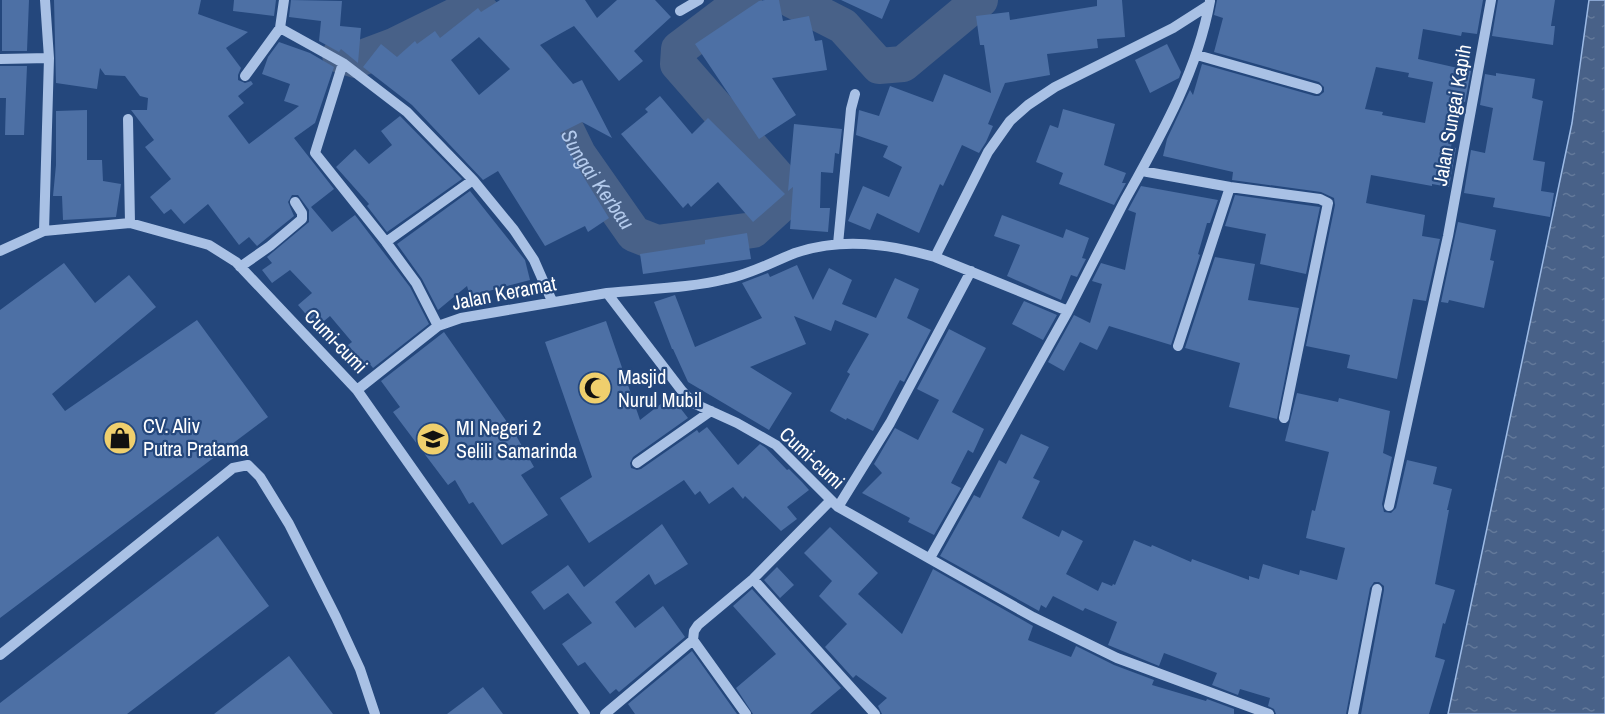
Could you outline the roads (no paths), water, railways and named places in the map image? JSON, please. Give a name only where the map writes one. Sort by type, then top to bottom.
[{"type":"street","points":[[44,231],[49,58],[45,0]]},
{"type":"street","points":[[245,76],[280,27],[284,0]]},
{"type":"street","points":[[680,11],[699,0]]},
{"type":"street","name":"Jalan Sungai Kapih","points":[[1389,506],[1448,236],[1491,0]]},
{"type":"street","points":[[930,558],[1068,310],[1142,171],[1181,93],[1197,55],[1210,3]]},
{"type":"street","points":[[935,257],[988,152],[1010,121],[1028,105],[1055,87],[1164,33],[1210,3]]},
{"type":"street","points":[[280,27],[343,63],[406,112],[473,180],[514,230],[534,260],[552,301]]},
{"type":"street","points":[[1197,55],[1317,89]]},
{"type":"street","points":[[0,59],[49,58]]},
{"type":"street","points":[[343,63],[315,153],[416,283],[438,326]]},
{"type":"street","points":[[838,244],[851,109],[855,94]]},
{"type":"street","points":[[128,119],[130,224]]},
{"type":"street","points":[[1142,171],[1230,187],[1320,198],[1328,203],[1284,418]]},
{"type":"street","points":[[386,242],[473,180]]},
{"type":"street","points":[[1178,346],[1230,187]]},
{"type":"street","points":[[240,267],[302,219],[302,211],[295,202]]},
{"type":"street","name":"Cumi-cumi","points":[[0,251],[44,231],[130,224],[209,245],[223,253],[240,267],[357,390],[585,714]]},
{"type":"street","points":[[607,293],[724,280],[753,272],[796,253],[838,244],[881,245],[935,257],[1068,310]]},
{"type":"street","points":[[746,714],[693,640],[694,631],[835,504],[890,423],[971,271]]},
{"type":"street","name":"Cumi-cumi","points":[[607,293],[693,403],[737,423],[776,445],[835,504],[1033,617],[1117,658],[1269,714]]},
{"type":"street","name":"Jalan Keramat","points":[[357,390],[438,326],[461,318],[607,293]]},
{"type":"street","points":[[637,463],[711,411]]},
{"type":"street","points":[[0,654],[233,468],[248,465],[260,477],[289,524],[331,606],[360,669],[375,714]]},
{"type":"street","points":[[753,579],[875,714]]},
{"type":"street","points":[[1353,714],[1377,589]]},
{"type":"street","points":[[605,714],[693,640]]},
{"type":"water","points":[[1589,0],[1605,0],[1605,714],[1448,714],[1572,123]]},
{"type":"waterway","name":"Sungai Kerbau","points":[[340,55],[356,60],[396,45],[475,6],[535,66],[578,154],[634,234],[657,243],[753,230],[787,199],[778,178],[678,64],[679,49],[744,0]]},
{"type":"waterway","name":"Sungai Kerbau","points":[[792,0],[843,26],[879,66],[903,64],[980,0]]},
{"type":"place","name":"Masjid Nurul Mubil","points":[[595,388]]},
{"type":"place","name":"CV. Aliv Putra Pratama","points":[[120,438]]},
{"type":"place","name":"MI Negeri 2 Selili Samarinda","points":[[433,439]]}]
